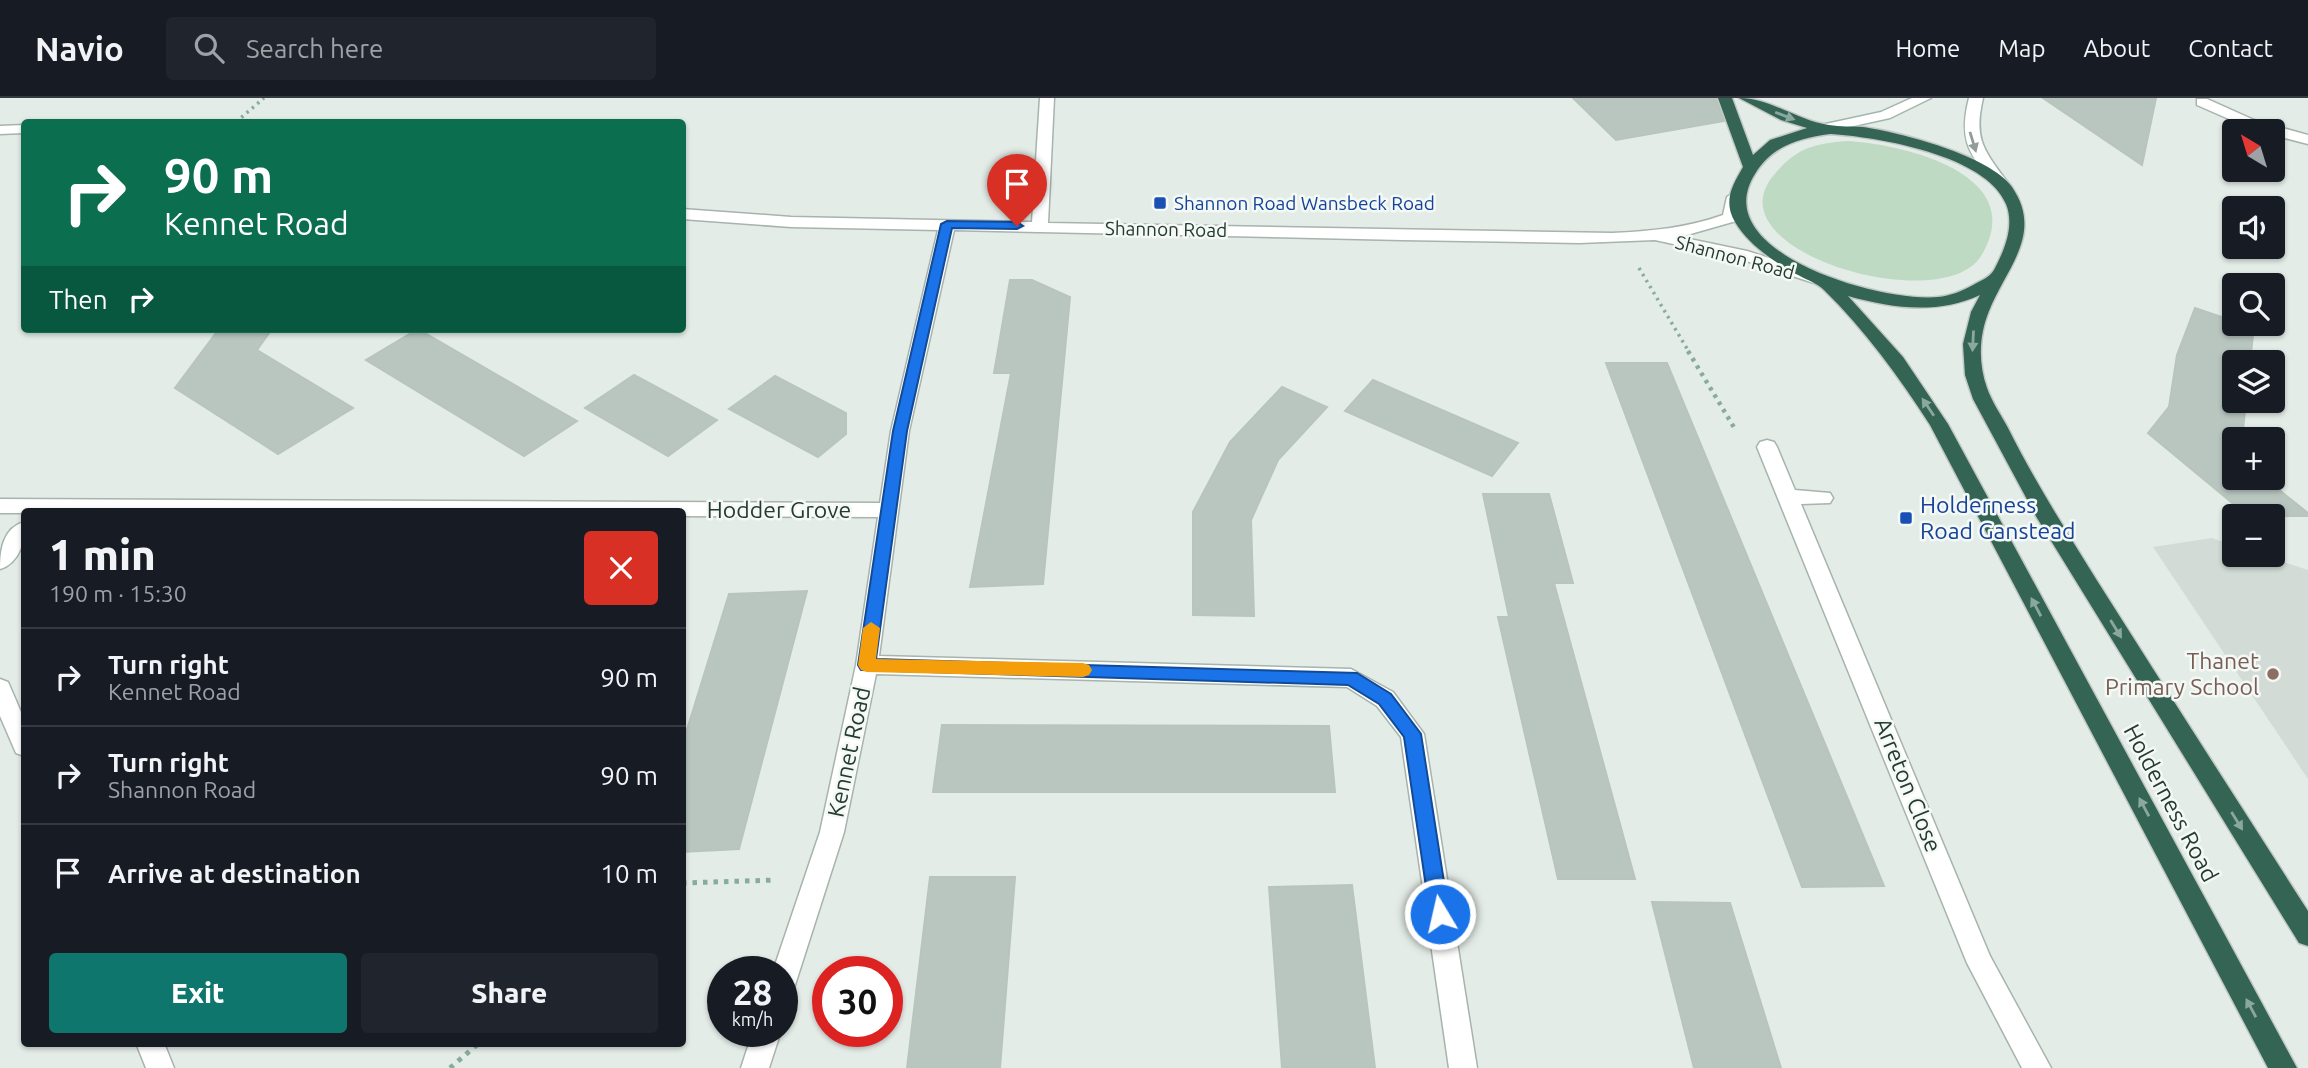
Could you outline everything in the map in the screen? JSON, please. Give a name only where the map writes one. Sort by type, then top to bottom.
[{"type":"highway","points":[[1725,98],[1751,168]]},
{"type":"highway","points":[[1746,98],[1814,127],[1826,128],[1861,131],[1924,146],[1997,179],[2014,202],[2019,234],[1997,278],[1966,296],[1932,303],[1883,299],[1824,282],[1776,254],[1758,240],[1740,220],[1735,197],[1751,168],[1779,142],[1806,131],[1826,128]]},
{"type":"highway","name":"Holderness Road","points":[[1997,278],[1974,327],[1972,349],[1979,390],[2021,478],[2308,934]]},
{"type":"highway","name":"Holderness Road","points":[[1824,282],[1897,361],[1939,424],[2283,1068]]},
{"type":"street","points":[[1040,226],[1046,98]]},
{"type":"street","points":[[1826,128],[1885,115],[1924,98]]},
{"type":"street","points":[[1976,98],[1969,122],[1972,143],[1997,179]]},
{"type":"street","points":[[2202,102],[2222,119]]},
{"type":"street","points":[[0,130],[21,130]]},
{"type":"street","points":[[2286,137],[2308,140]]},
{"type":"street","name":"Shannon Road","points":[[686,214],[790,222],[1445,236],[1620,237],[1651,236],[1718,223],[1730,218],[1735,197]]},
{"type":"street","name":"Kennet Road","points":[[792,956],[832,832],[867,665],[900,431],[947,224]]},
{"type":"street","name":"Shannon Road","points":[[1651,236],[1741,254],[1824,282]]},
{"type":"street","name":"Arreton Close","points":[[1767,447],[1980,963],[2037,1068]]},
{"type":"street","points":[[1788,497],[1824,498]]},
{"type":"street","name":"Hodder Grove","points":[[0,506],[26,508]]},
{"type":"street","name":"Hodder Grove","points":[[686,510],[887,510]]},
{"type":"street","points":[[0,561],[21,533]]},
{"type":"street","points":[[867,665],[1351,678],[1385,699],[1412,734],[1463,1068]]},
{"type":"street","points":[[0,688],[21,739]]},
{"type":"street","points":[[152,1047],[160,1068]]},
{"type":"street","points":[[755,1068],[762,1047]]},
{"type":"path","points":[[240,119],[264,98]]},
{"type":"path","points":[[1620,237],[1745,447],[1767,447]]},
{"type":"path","points":[[686,883],[817,879]]},
{"type":"path","points":[[450,1068],[474,1047]]},
{"type":"shaded area","name":"Thanet Primary School","points":[[2212,538],[2222,541],[2222,567],[2285,567],[2285,562],[2308,570],[2308,779],[2153,547]]},
{"type":"green space","points":[[1847,141],[1871,143],[1927,157],[1954,169],[1975,184],[1989,204],[1992,228],[1981,256],[1959,273],[1924,280],[1882,278],[1840,268],[1802,251],[1774,229],[1763,204],[1773,176],[1789,159],[1805,149]]},
{"type":"building","points":[[1573,98],[1716,98],[1724,121],[1616,140]]},
{"type":"building","points":[[2043,98],[2156,98],[2142,165]]},
{"type":"building","points":[[1010,280],[1032,280],[1070,297],[1043,584],[970,587],[1011,373],[994,373]]},
{"type":"building","points":[[2195,308],[2222,317],[2222,336],[2253,336],[2251,350],[2222,350],[2222,413],[2245,413],[2243,427],[2222,427],[2222,490],[2279,490],[2308,513],[2308,516],[2285,516],[2285,504],[2234,504],[2148,433],[2169,407],[2177,355]]},
{"type":"building","points":[[216,333],[269,333],[257,350],[353,408],[278,454],[175,388]]},
{"type":"building","points":[[411,333],[425,333],[577,421],[524,456],[366,360]]},
{"type":"building","points":[[1606,363],[1667,363],[1884,886],[1802,887]]},
{"type":"building","points":[[634,375],[717,420],[668,456],[585,408]]},
{"type":"building","points":[[775,376],[846,413],[846,434],[818,457],[729,409]]},
{"type":"building","points":[[1373,380],[1518,443],[1492,476],[1345,411]]},
{"type":"building","points":[[1282,387],[1327,407],[1278,460],[1251,520],[1254,616],[1193,615],[1193,512],[1230,442]]},
{"type":"building","points":[[1483,494],[1549,494],[1573,583],[1554,583],[1635,879],[1558,879],[1498,617],[1509,617]]},
{"type":"building","points":[[807,591],[739,849],[686,852],[686,733],[729,594]]},
{"type":"building","points":[[942,725],[1329,726],[1335,792],[933,792]]},
{"type":"building","points":[[930,877],[1015,877],[1000,1068],[907,1068]]},
{"type":"building","points":[[1352,885],[1375,1068],[1282,1068],[1269,887]]},
{"type":"building","points":[[1652,902],[1730,903],[1781,1068],[1694,1068]]},
{"type":"slow traffic","points":[[871,628],[867,665],[1083,670]]},
{"type":"place","name":"Shannon Road Wansbeck Road","points":[[1160,203]]},
{"type":"place","name":"Holderness Road Ganstead","points":[[1906,518]]},
{"type":"place","name":"Thanet Primary School","points":[[2273,674]]},
{"type":"route","points":[[1017,226],[947,224],[900,431],[867,665],[1351,678],[1385,699],[1412,734],[1440,914]]}]
